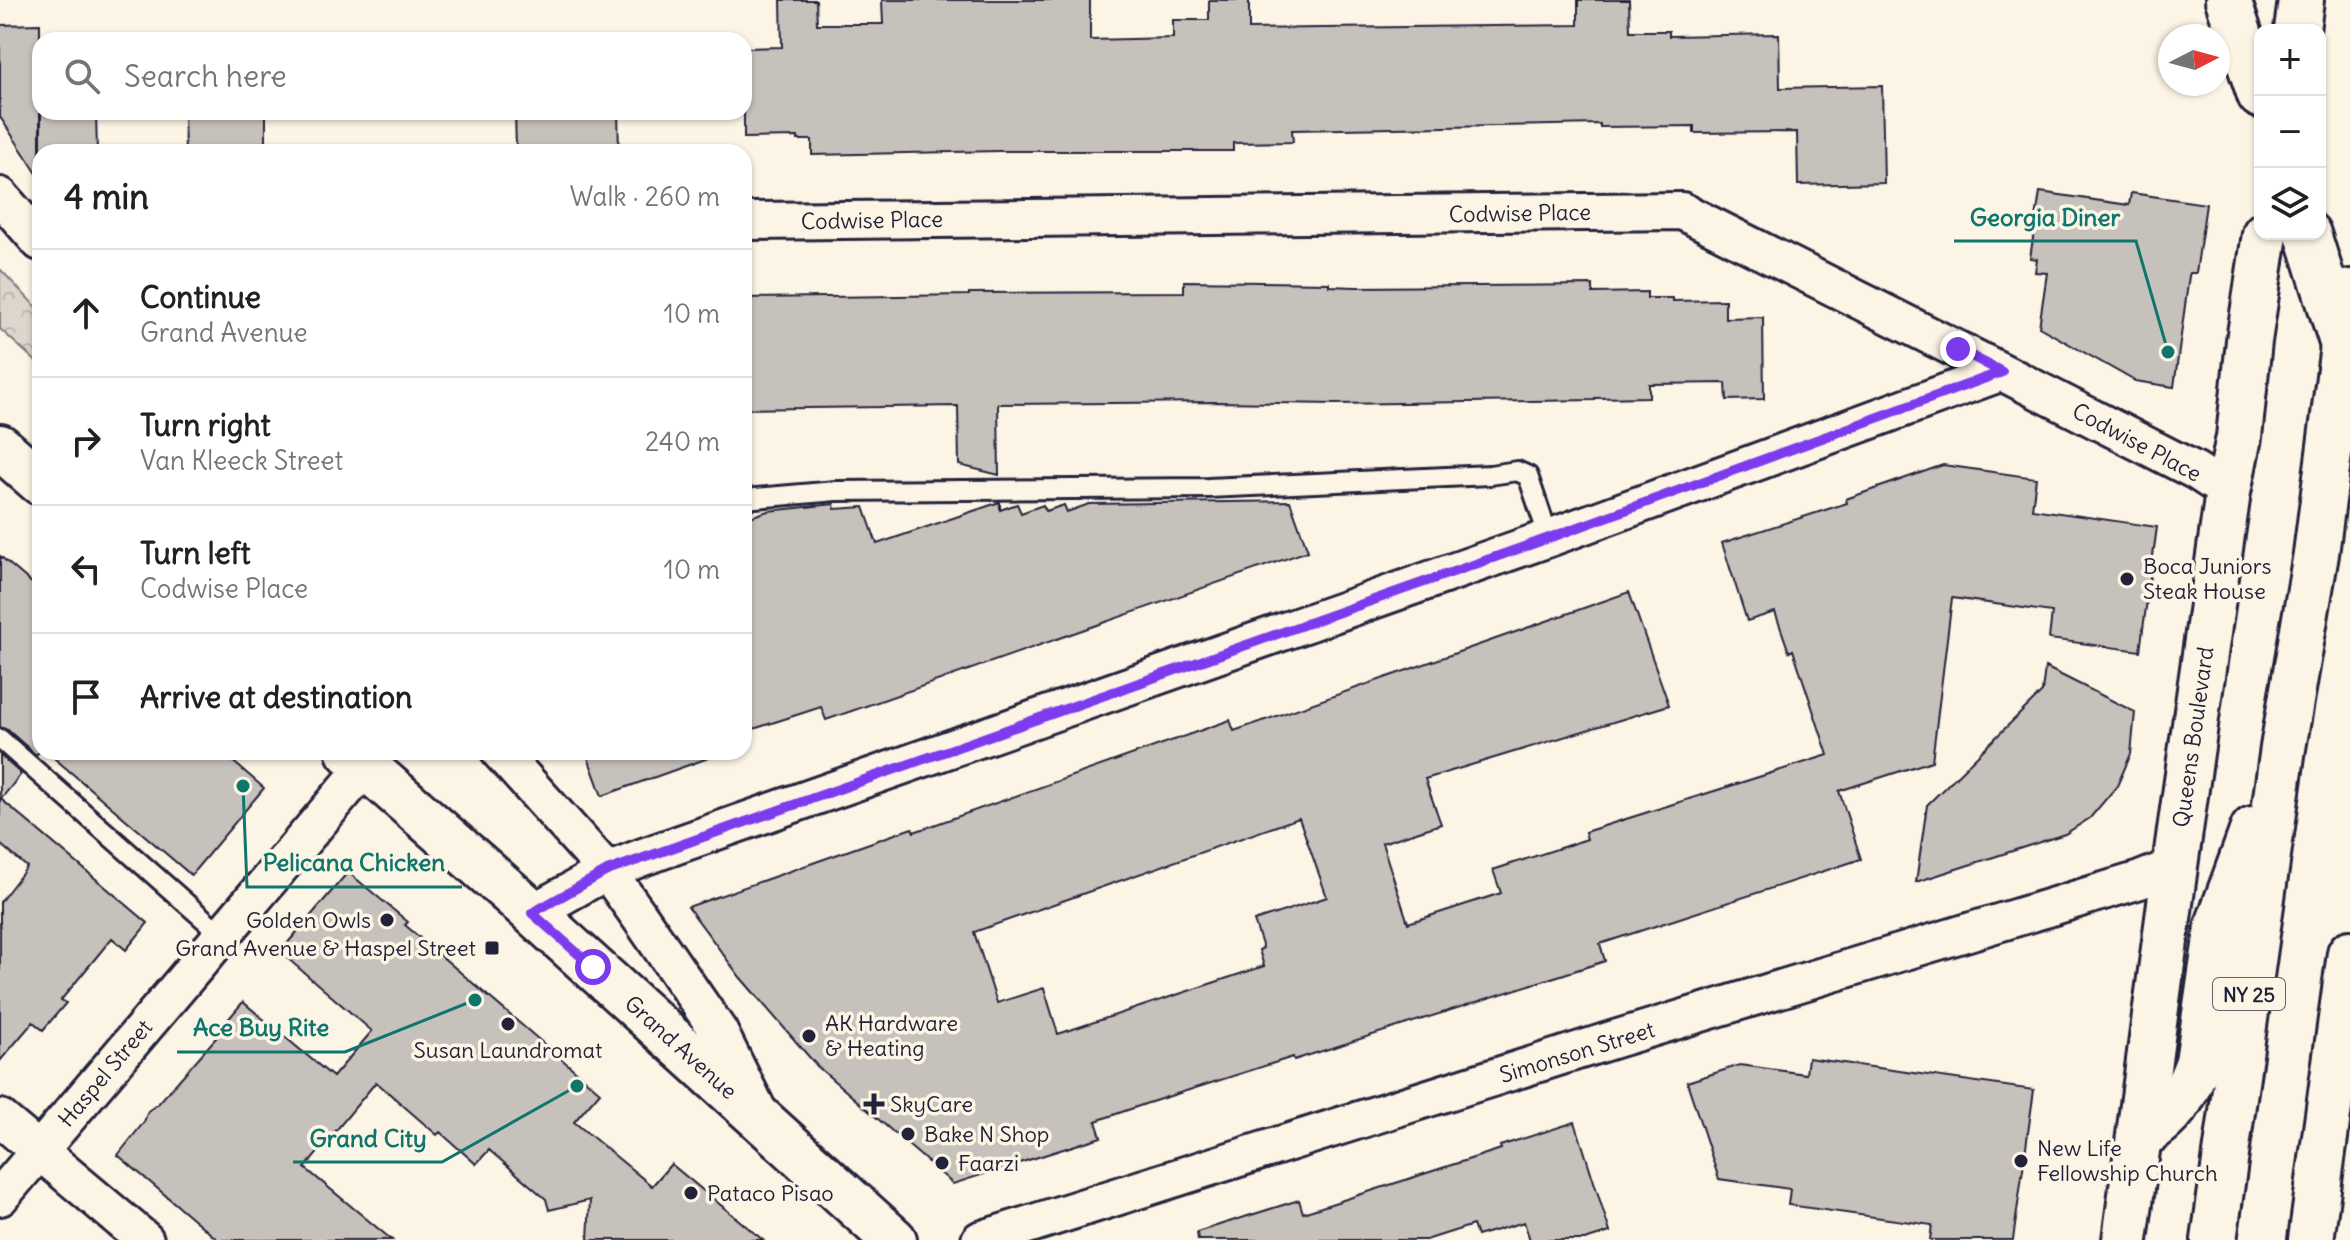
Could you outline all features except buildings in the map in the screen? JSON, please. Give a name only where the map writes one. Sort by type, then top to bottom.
[{"type":"main road","points":[[2228,0],[2254,77]]},
{"type":"main road","points":[[2298,24],[2301,0]]},
{"type":"main road","name":"Queens Boulevard","points":[[2125,1240],[2264,240]]},
{"type":"main road","points":[[2310,240],[2346,354]]},
{"type":"main road","name":"NY 25","points":[[2214,1240],[2283,748],[2346,354],[2350,292]]},
{"type":"main road","points":[[0,447],[32,475]]},
{"type":"main road","points":[[2140,1137],[2156,1128],[2182,1102],[2195,1072],[2218,925],[2283,748]]},
{"type":"main road","name":"Grand Avenue","points":[[358,760],[894,1240]]},
{"type":"main road","points":[[2311,1240],[2350,953]]},
{"type":"street","points":[[0,196],[32,229]]},
{"type":"street","name":"Codwise Place","points":[[752,221],[1682,211],[2196,471],[2228,492]]},
{"type":"street","points":[[532,913],[607,871],[1549,538],[2002,372]]},
{"type":"street","name":"Haspel Street","points":[[0,1197],[222,935],[356,760]]},
{"type":"street","name":"Grand Avenue","points":[[507,760],[607,871],[719,1032],[762,1120]]},
{"type":"street","name":"Simonson Street","points":[[980,1240],[1615,1039],[2140,880],[2175,866]]},
{"type":"street","points":[[0,1118],[145,1240]]},
{"type":"lane","points":[[752,498],[836,491],[1208,488],[1490,475],[1517,471],[1528,476],[1549,538]]},
{"type":"lane","points":[[0,739],[222,935]]},
{"type":"green space","points":[[0,269],[32,303],[32,358],[0,329]]},
{"type":"place","name":"Georgia Diner","points":[[2168,352]]},
{"type":"place","name":"Boca Juniors Steak House","points":[[2127,579]]},
{"type":"place","name":"Pelicana Chicken","points":[[243,786]]},
{"type":"place","name":"Golden Owls","points":[[387,920]]},
{"type":"place","name":"Grand Avenue & Haspel Street","points":[[492,948]]},
{"type":"place","name":"Ace Buy Rite","points":[[475,1000]]},
{"type":"place","name":"Susan Laundromat","points":[[508,1024]]},
{"type":"place","name":"AK Hardware & Heating","points":[[809,1036]]},
{"type":"place","name":"Grand City","points":[[577,1086]]},
{"type":"place","name":"SkyCare","points":[[874,1104]]},
{"type":"place","name":"Bake N Shop","points":[[908,1134]]},
{"type":"place","name":"New Life Fellowship Church","points":[[2021,1161]]},
{"type":"place","name":"Faarzi","points":[[942,1163]]},
{"type":"place","name":"Pataco Pisao","points":[[691,1193]]},
{"type":"route","points":[[593,967],[532,913],[607,871],[1549,538],[2002,372],[1958,349]]}]
